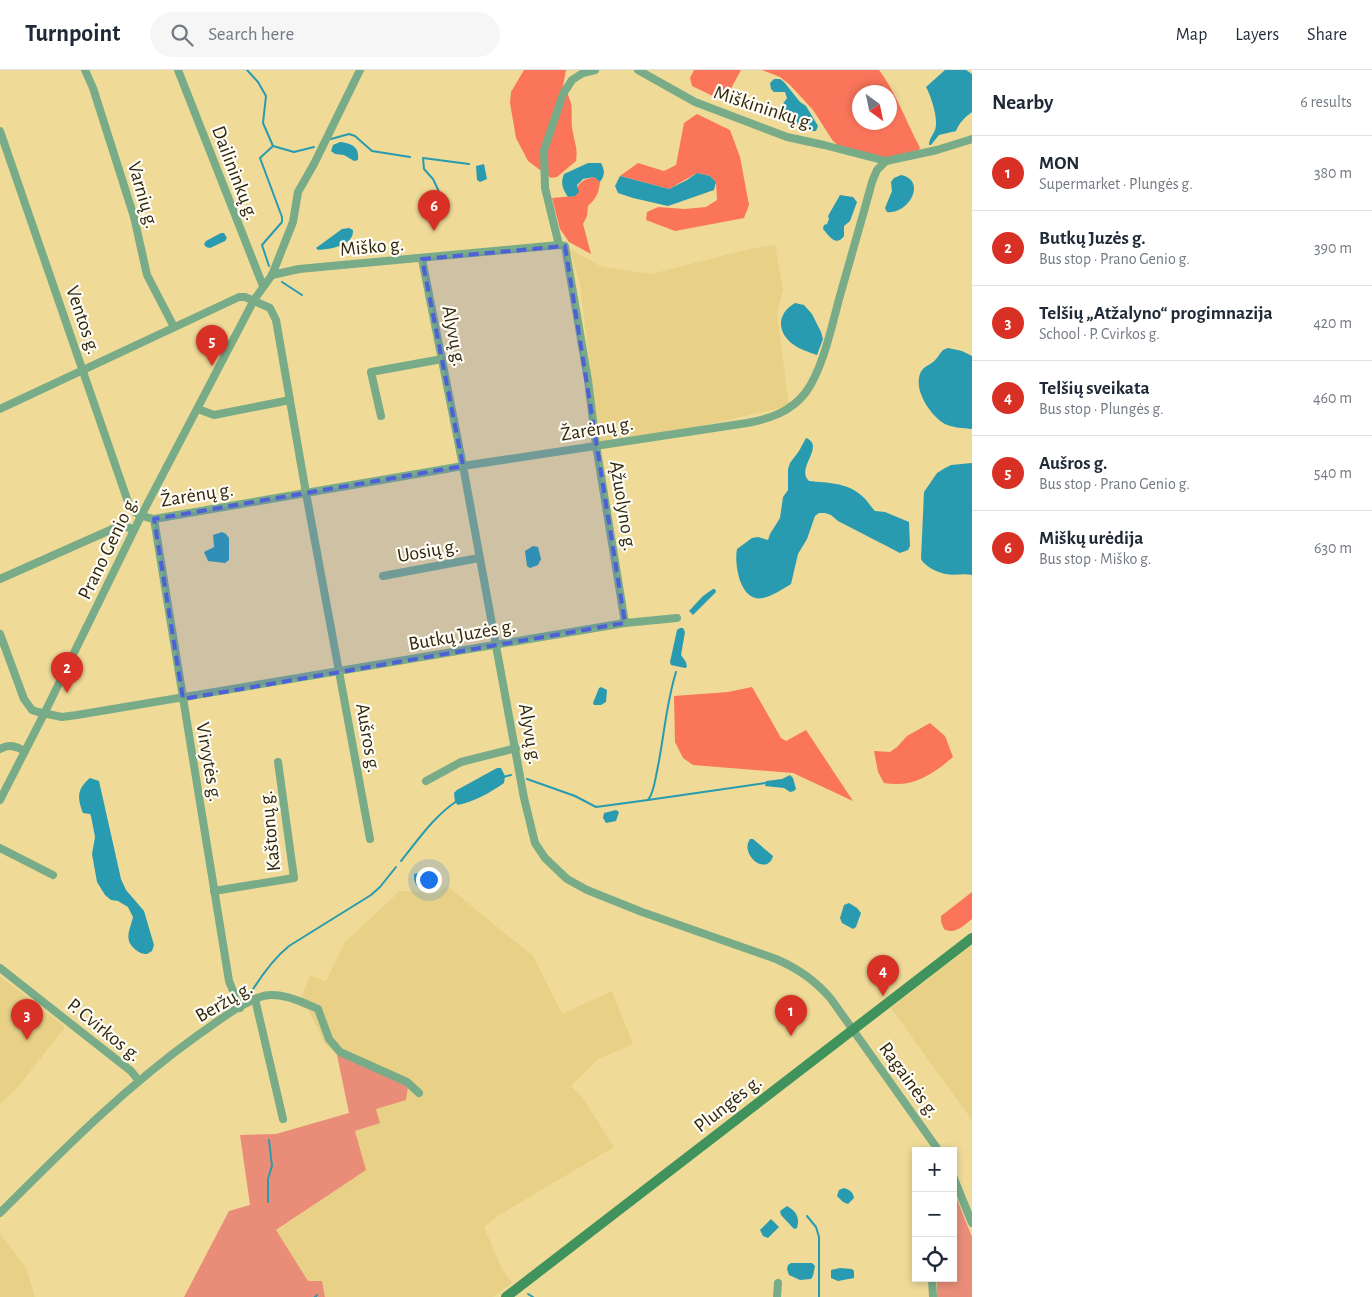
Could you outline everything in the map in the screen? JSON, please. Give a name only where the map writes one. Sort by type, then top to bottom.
[{"type":"main road","name":"Plungės g.","points":[[506,1297],[972,938]]},
{"type":"street","name":"Varnių g.","points":[[85,70],[93,88],[134,217],[147,275],[174,327]]},
{"type":"street","name":"Dailininkų g.","points":[[178,70],[264,286]]},
{"type":"street","name":"Prano Genio g.","points":[[0,800],[134,530],[254,300],[272,275],[293,222],[298,192],[314,164],[360,70]]},
{"type":"street","points":[[562,246],[545,188],[544,150],[563,94],[572,80],[583,73],[595,70]]},
{"type":"street","name":"Miškininkų g.","points":[[638,70],[695,102],[787,137],[824,144],[886,161]]},
{"type":"street","name":"Ventos g.","points":[[0,130],[127,499],[133,511],[142,516]]},
{"type":"street","points":[[886,161],[937,150],[972,139]]},
{"type":"street","name":"Žarėnų g.","points":[[142,516],[154,519],[463,466],[774,417],[790,407],[805,393],[814,378],[830,335],[872,182],[876,170],[886,161]]},
{"type":"street","name":"Miško g.","points":[[272,275],[299,269],[562,246]]},
{"type":"street","name":"Ąžuolyno g.","points":[[562,246],[588,380],[596,445],[625,623]]},
{"type":"street","name":"Alyvų g.","points":[[422,259],[529,820],[535,843],[558,872],[598,895],[786,963],[822,988],[853,1029]]},
{"type":"street","points":[[0,409],[239,297],[254,300]]},
{"type":"street","name":"Aušros g.","points":[[254,300],[270,308],[274,314],[370,839]]},
{"type":"street","points":[[381,416],[371,372],[442,359]]},
{"type":"street","points":[[198,409],[214,415],[290,400]]},
{"type":"street","name":"Virvytės g.","points":[[154,519],[229,982],[240,1008]]},
{"type":"street","points":[[0,579],[117,527],[125,526],[134,530]]},
{"type":"street","name":"Uosių g.","points":[[383,576],[479,558]]},
{"type":"street","name":"Butkų Juzės g.","points":[[44,714],[77,715],[625,623],[677,618]]},
{"type":"street","points":[[0,634],[24,699],[32,710],[44,714]]},
{"type":"street","points":[[0,749],[10,745],[25,751]]},
{"type":"street","points":[[426,781],[461,762],[516,748]]},
{"type":"street","name":"Kaštonų g.","points":[[214,891],[294,878],[278,762]]},
{"type":"street","points":[[0,848],[53,876]]},
{"type":"street","name":"P. Cvirkos g.","points":[[0,968],[130,1071],[139,1081]]},
{"type":"street","name":"Beržų g.","points":[[0,1213],[80,1133],[139,1081],[174,1053],[261,996],[287,996],[318,1009],[329,1040],[340,1052],[406,1082],[419,1093]]},
{"type":"street","points":[[255,999],[283,1119]]},
{"type":"street","name":"Ragainės g.","points":[[853,1029],[936,1147]]},
{"type":"street","points":[[957,1186],[971,1220]]},
{"type":"street","points":[[932,1282],[933,1297]]},
{"type":"street","points":[[777,1297],[778,1283]]},
{"type":"highlighted area","points":[[565,246],[625,623],[183,699],[154,519],[463,466],[422,259]]},
{"type":"shaded area","points":[[524,70],[566,70],[563,86],[571,105],[577,157],[576,161],[557,177],[551,178],[528,161],[516,138],[510,103],[511,92]]},
{"type":"shaded area","points":[[694,70],[741,70],[727,96],[719,99],[692,86],[690,78]]},
{"type":"shaded area","points":[[762,70],[879,70],[888,85],[852,85],[852,130],[897,130],[897,101],[920,148],[918,151],[886,158],[841,148],[833,141],[813,110],[780,77]]},
{"type":"shaded area","points":[[697,114],[730,130],[740,157],[749,205],[744,218],[675,231],[646,220],[647,212],[658,207],[685,209],[706,207],[717,200],[716,182],[710,176],[697,173],[669,189],[620,176],[638,163],[664,171],[676,165],[684,123]]},
{"type":"shaded area","points":[[594,177],[600,182],[599,189],[595,198],[588,206],[587,216],[583,224],[591,254],[569,242],[560,229],[552,198],[575,196],[577,188],[581,183],[586,179]]},
{"type":"shaded area","points":[[775,245],[783,289],[777,314],[789,406],[687,429],[600,445],[580,285],[570,249],[602,267],[651,274],[750,249]]},
{"type":"shaded area","points":[[752,687],[781,738],[786,741],[806,730],[853,801],[793,773],[693,765],[683,758],[675,742],[674,696],[728,692]]},
{"type":"shaded area","points":[[930,723],[945,736],[953,757],[921,779],[904,784],[884,783],[878,772],[874,751],[890,752],[907,736]]},
{"type":"shaded area","points":[[447,886],[533,956],[562,1014],[612,991],[633,1044],[597,1060],[571,1086],[582,1097],[614,1147],[501,1214],[484,1227],[501,1267],[512,1283],[493,1297],[325,1297],[322,1281],[308,1282],[276,1231],[365,1170],[355,1131],[375,1125],[375,1109],[396,1079],[337,1055],[324,1043],[309,1011],[298,1005],[310,976],[326,981],[345,942],[400,891],[420,892],[430,895]]},
{"type":"shaded area","points":[[972,892],[972,919],[955,930],[948,931],[944,929],[941,916]]},
{"type":"shaded area","points":[[972,945],[972,1120],[891,1008]]},
{"type":"shaded area","points":[[0,976],[65,1027],[18,1087],[0,1104]]},
{"type":"shaded area","points":[[337,1055],[396,1079],[408,1087],[406,1100],[376,1109],[380,1123],[355,1131],[366,1170],[276,1230],[308,1281],[322,1281],[325,1297],[184,1297],[229,1211],[250,1205],[240,1135],[276,1134],[349,1113]]},
{"type":"shaded area","points":[[957,1199],[972,1237],[972,1297],[937,1297],[937,1282],[957,1282]]},
{"type":"shaded area","points":[[0,1234],[26,1268],[35,1297],[0,1297]]},
{"type":"water","points":[[945,70],[966,70],[972,74],[972,112],[963,120],[956,131],[939,135],[929,145],[935,130],[936,120],[926,87]]},
{"type":"water","points":[[774,79],[780,79],[784,82],[800,102],[806,106],[818,126],[816,131],[791,121],[776,119],[775,115],[787,98],[785,92],[774,92],[771,89],[770,83]]},
{"type":"water","points":[[340,142],[354,146],[358,152],[358,160],[354,161],[344,155],[335,154],[331,151],[333,145]]},
{"type":"water","points":[[588,163],[601,163],[604,173],[602,180],[600,182],[594,177],[583,179],[577,185],[579,192],[575,196],[568,197],[562,181],[564,174]]},
{"type":"water","points":[[484,164],[487,179],[480,182],[477,180],[476,166]]},
{"type":"water","points":[[697,173],[710,176],[716,182],[714,190],[668,206],[618,193],[615,186],[620,176],[669,189]]},
{"type":"water","points":[[901,175],[909,178],[913,184],[912,197],[902,208],[895,212],[887,212],[885,208],[892,191],[891,182],[894,178]]},
{"type":"water","points":[[840,195],[853,197],[857,202],[850,221],[844,226],[844,236],[836,241],[823,229]]},
{"type":"water","points":[[349,228],[353,230],[352,235],[346,243],[329,249],[318,250],[316,248],[342,229]]},
{"type":"water","points":[[224,233],[227,238],[225,241],[210,248],[206,247],[204,244],[206,241]]},
{"type":"water","points":[[795,303],[804,305],[812,314],[821,332],[823,339],[817,355],[802,350],[784,335],[781,324],[782,318],[789,307]]},
{"type":"water","points":[[948,348],[962,351],[972,356],[972,429],[958,428],[940,421],[930,411],[922,398],[919,384],[920,374],[943,350]]},
{"type":"water","points":[[806,438],[813,446],[805,470],[809,481],[837,484],[850,488],[864,498],[875,511],[885,512],[909,522],[910,546],[908,550],[900,553],[838,521],[831,515],[819,513],[815,516],[807,539],[798,554],[791,584],[770,596],[755,598],[749,595],[740,581],[736,556],[737,549],[752,538],[758,537],[768,540],[780,518],[783,497],[788,490],[788,469],[790,463]]},
{"type":"water","points":[[972,463],[972,575],[952,575],[936,571],[921,559],[924,492],[937,473],[945,468],[951,465]]},
{"type":"water","points":[[222,532],[229,538],[229,560],[225,563],[208,561],[204,552],[214,547],[213,535]]},
{"type":"water","points":[[533,546],[538,547],[541,559],[538,565],[530,568],[527,566],[525,551]]},
{"type":"water","points":[[713,589],[716,592],[693,615],[689,611],[703,596]]},
{"type":"water","points":[[683,628],[685,632],[681,655],[686,662],[687,667],[685,668],[671,665],[670,662],[677,630]]},
{"type":"water","points":[[601,687],[607,690],[606,702],[601,705],[594,705],[593,703]]},
{"type":"water","points":[[497,768],[501,768],[505,776],[504,783],[470,802],[458,805],[455,802],[454,793],[457,790]]},
{"type":"water","points":[[790,775],[793,778],[796,789],[794,791],[790,792],[784,788],[765,786],[766,781],[782,779]]},
{"type":"water","points":[[90,778],[99,781],[121,879],[126,890],[144,911],[154,945],[152,951],[147,954],[139,952],[130,942],[128,935],[133,917],[128,907],[118,901],[111,900],[105,895],[97,882],[92,854],[95,837],[91,816],[90,814],[83,813],[79,798],[80,790]]},
{"type":"water","points":[[616,810],[619,812],[616,821],[606,823],[603,818],[604,813]]},
{"type":"water","points":[[750,839],[753,839],[773,856],[770,862],[760,864],[751,857],[748,851]]},
{"type":"water","points":[[422,872],[436,873],[439,879],[438,885],[429,888],[418,887],[414,880],[414,874]]},
{"type":"water","points":[[849,903],[861,913],[856,927],[853,929],[842,923],[840,918],[844,905]]},
{"type":"water","points":[[844,1188],[854,1196],[848,1204],[837,1196],[839,1190]]},
{"type":"water","points":[[787,1206],[796,1215],[798,1221],[797,1228],[794,1229],[781,1215],[780,1211]]},
{"type":"water","points":[[771,1219],[779,1227],[768,1238],[763,1236],[760,1230]]},
{"type":"water","points":[[791,1263],[812,1263],[815,1266],[811,1279],[800,1280],[789,1275],[787,1269]]},
{"type":"water","points":[[840,1268],[852,1269],[854,1271],[854,1278],[838,1281],[831,1278],[831,1270]]},
{"type":"waterway","points":[[247,70],[258,82],[266,96],[263,123],[273,146],[294,152],[314,147]]},
{"type":"waterway","points":[[331,139],[349,134],[355,136],[372,151],[410,157]]},
{"type":"waterway","points":[[269,266],[262,245],[282,222],[282,217],[260,158],[273,146]]},
{"type":"waterway","points":[[448,211],[433,179],[424,169],[423,158],[469,164]]},
{"type":"waterway","points":[[282,282],[302,295]]},
{"type":"waterway","points":[[527,779],[575,796],[596,807],[648,800],[654,786],[676,672]]},
{"type":"waterway","points":[[503,777],[511,775]]},
{"type":"waterway","points":[[648,800],[765,783]]},
{"type":"waterway","points":[[401,861],[434,821],[457,801]]},
{"type":"waterway","points":[[250,994],[258,981],[283,951],[371,895],[396,867]]},
{"type":"waterway","points":[[268,1202],[268,1179],[272,1166],[269,1140]]},
{"type":"waterway","points":[[807,1216],[816,1227],[819,1237],[819,1297]]},
{"type":"waterway","points":[[528,1294],[533,1297]]},
{"type":"place","name":"Miškų urėdija","points":[[434,231]]},
{"type":"place","name":"Aušros g.","points":[[212,366]]},
{"type":"place","name":"Butkų Juzės g.","points":[[67,693]]},
{"type":"place","name":"Telšių sveikata","points":[[883,996]]},
{"type":"place","name":"MON","points":[[791,1036]]},
{"type":"place","name":"Telšių „Atžalyno“ progimnazija","points":[[27,1040]]}]
